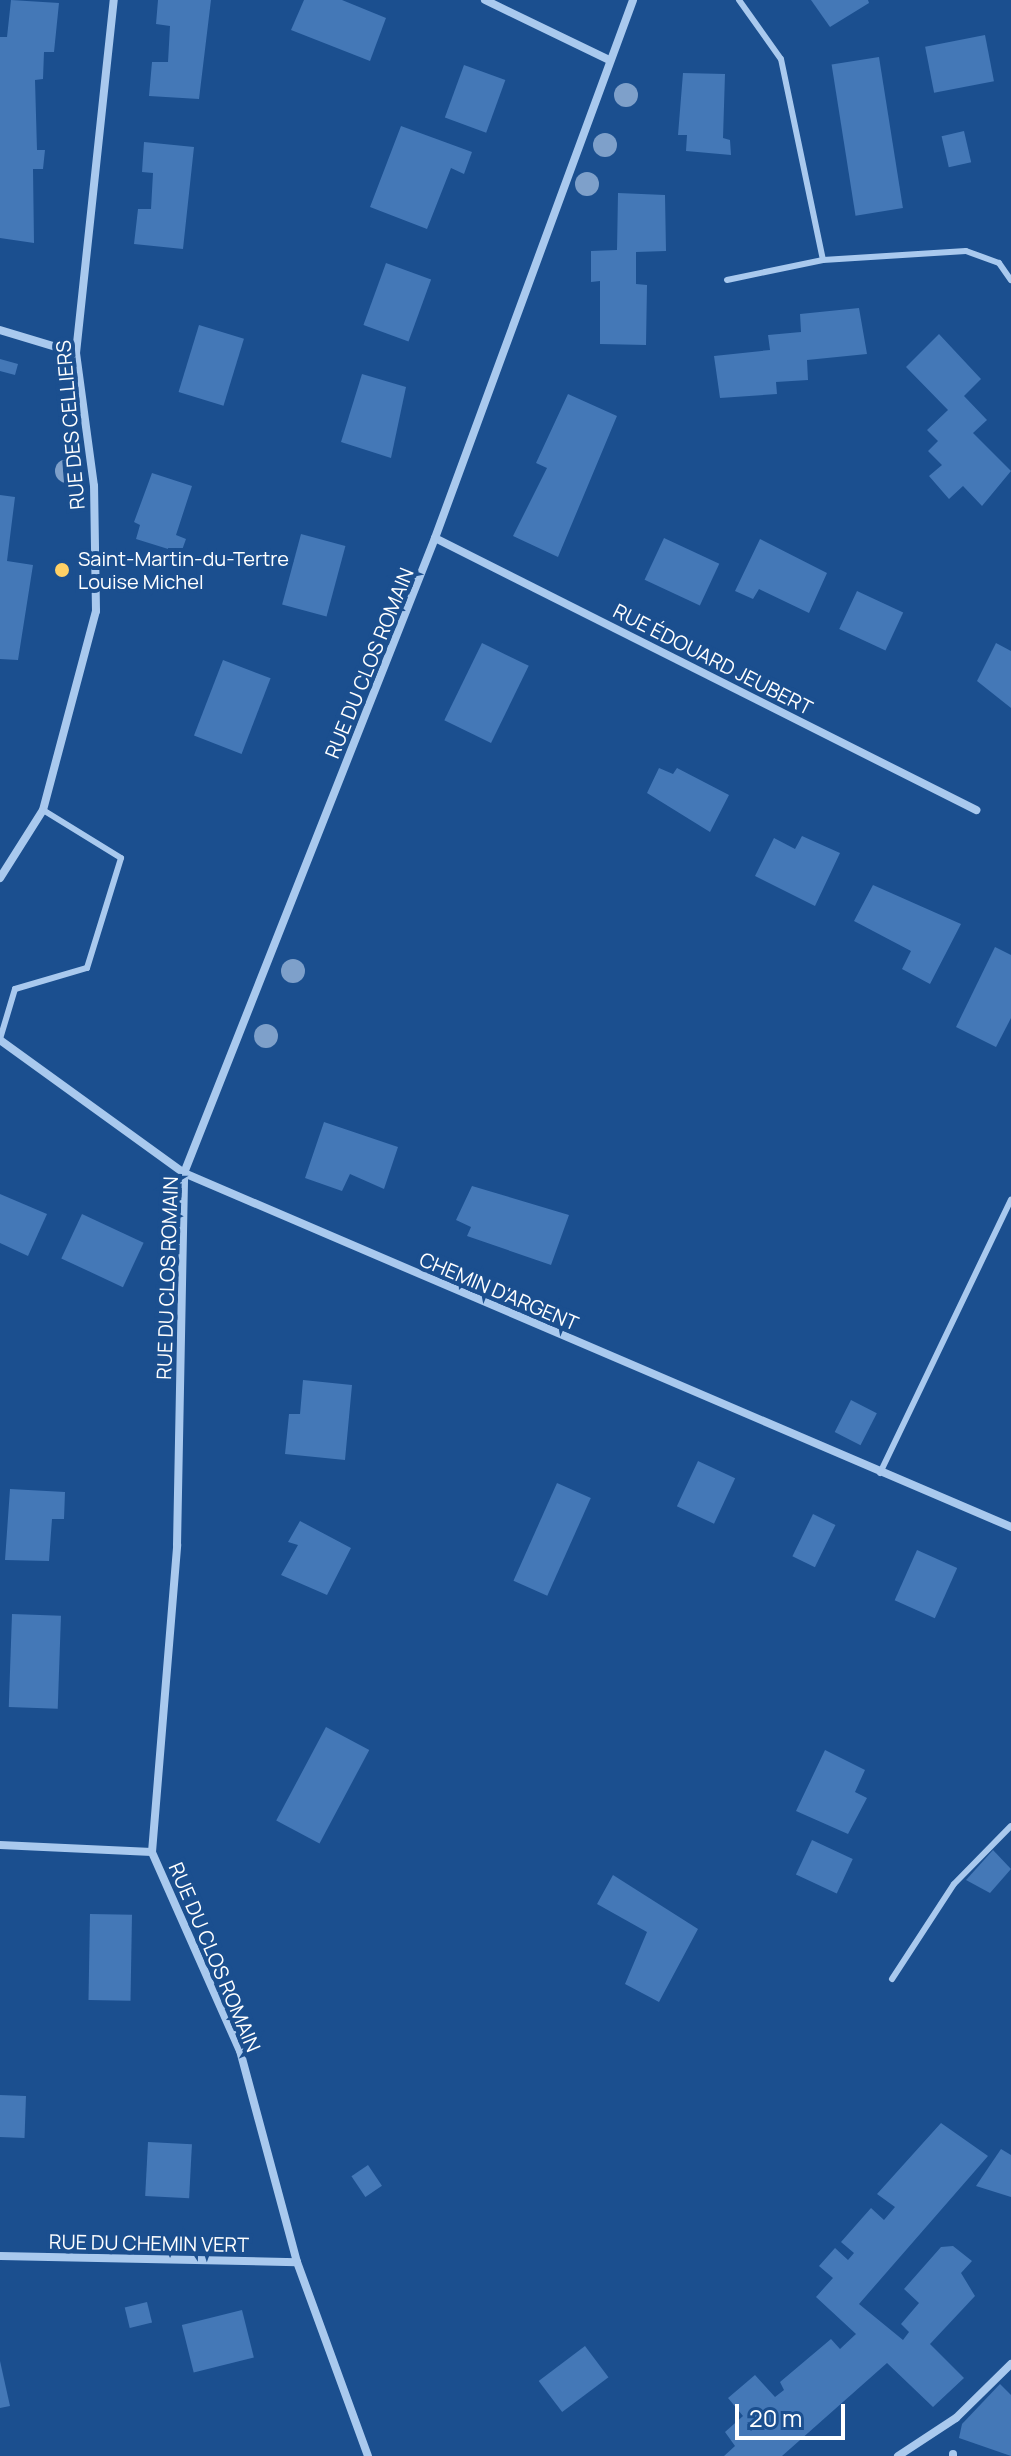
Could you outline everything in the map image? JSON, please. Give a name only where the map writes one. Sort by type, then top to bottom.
[{"type":"street","name":"RUE DES CELLIERS","points":[[0,878],[43,810],[96,611],[94,486],[76,353],[114,0]]},
{"type":"street","points":[[485,0],[607,59]]},
{"type":"street","name":"RUE DU CLOS ROMAIN","points":[[368,2456],[297,2262],[240,2051],[152,1852],[177,1545],[184,1173],[435,538],[607,59],[633,0]]},
{"type":"street","points":[[0,330],[76,353]]},
{"type":"street","name":"RUE ÉDOUARD JEUBERT","points":[[435,538],[976,810]]},
{"type":"street","name":"CHEMIN D'ARGENT","points":[[0,1040],[184,1173],[1011,1527]]},
{"type":"street","points":[[0,1845],[152,1852]]},
{"type":"street","name":"RUE DU CHEMIN VERT","points":[[0,2256],[297,2262]]},
{"type":"street","points":[[898,2456],[956,2418],[1011,2364]]},
{"type":"lane","points":[[739,0],[781,59],[823,260]]},
{"type":"lane","points":[[727,280],[823,260],[966,251],[999,263],[1011,280]]},
{"type":"lane","points":[[0,1040],[15,989],[87,968],[121,858],[43,810]]},
{"type":"lane","points":[[880,1473],[1011,1200]]},
{"type":"lane","points":[[892,1979],[954,1884],[1011,1826]]},
{"type":"building","points":[[11,0],[59,3],[54,52],[44,52],[43,79],[35,80],[37,150],[45,150],[43,169],[33,169],[34,243],[0,238],[0,37],[7,37]]},
{"type":"building","points":[[158,0],[211,0],[199,99],[149,96],[152,62],[168,62],[170,26],[156,24]]},
{"type":"building","points":[[304,0],[342,0],[386,18],[370,61],[291,30]]},
{"type":"building","points":[[811,0],[868,0],[869,3],[830,27]]},
{"type":"building","points":[[985,35],[994,81],[934,93],[925,47]]},
{"type":"building","points":[[879,57],[903,208],[856,216],[832,65]]},
{"type":"building","points":[[464,65],[505,80],[486,133],[445,118]]},
{"type":"building","points":[[683,73],[725,74],[723,138],[730,140],[731,155],[686,151],[687,135],[678,135]]},
{"type":"building","points":[[401,126],[472,152],[464,174],[451,168],[427,229],[370,207]]},
{"type":"building","points":[[964,131],[971,162],[949,167],[942,136]]},
{"type":"building","points":[[144,142],[194,147],[183,249],[134,244],[138,209],[151,209],[153,173],[142,172]]},
{"type":"building","points":[[618,193],[665,195],[666,251],[636,252],[636,284],[647,285],[646,345],[600,344],[600,281],[591,282],[591,251],[617,250]]},
{"type":"building","points":[[386,263],[431,279],[409,341],[363,325]]},
{"type":"building","points":[[859,308],[867,354],[807,360],[808,380],[776,382],[777,394],[720,398],[714,356],[770,350],[768,335],[801,332],[800,314]]},
{"type":"building","points":[[199,325],[244,339],[223,406],[179,392]]},
{"type":"building","points":[[939,334],[981,379],[964,396],[987,420],[973,433],[1011,471],[982,506],[963,486],[949,499],[929,476],[942,465],[928,451],[938,441],[927,430],[948,410],[906,367]]},
{"type":"building","points":[[0,359],[18,364],[15,375],[0,371]]},
{"type":"building","points":[[362,374],[406,387],[391,458],[341,442]]},
{"type":"building","points":[[568,394],[617,416],[558,557],[513,536],[547,468],[536,463]]},
{"type":"building","points":[[152,473],[192,486],[176,535],[186,539],[181,553],[136,539],[140,525],[134,522]]},
{"type":"building","points":[[0,495],[15,497],[7,561],[33,565],[18,660],[0,659]]},
{"type":"building","points":[[301,534],[345,546],[327,616],[282,605]]},
{"type":"building","points":[[664,538],[719,564],[700,605],[645,580]]},
{"type":"building","points":[[760,539],[827,573],[809,613],[759,589],[753,599],[735,591]]},
{"type":"building","points":[[857,591],[903,613],[885,651],[839,629]]},
{"type":"building","points":[[482,643],[529,666],[491,743],[444,720]]},
{"type":"building","points":[[996,643],[1011,651],[1011,708],[977,681]]},
{"type":"building","points":[[223,660],[271,678],[242,754],[194,736]]},
{"type":"building","points":[[659,768],[673,774],[677,768],[729,795],[710,832],[647,793]]},
{"type":"building","points":[[802,836],[840,853],[815,906],[755,876],[774,838],[795,849]]},
{"type":"building","points":[[873,885],[961,924],[930,984],[902,969],[911,951],[854,921]]},
{"type":"building","points":[[995,947],[1011,955],[1011,1018],[996,1047],[956,1027]]},
{"type":"building","points":[[324,1122],[398,1147],[384,1189],[350,1174],[342,1191],[305,1178]]},
{"type":"building","points":[[472,1186],[569,1215],[551,1265],[467,1236],[471,1227],[456,1220]]},
{"type":"building","points":[[0,1194],[47,1214],[28,1256],[0,1243]]},
{"type":"building","points":[[82,1214],[144,1243],[123,1287],[61,1258]]},
{"type":"building","points":[[303,1380],[352,1385],[345,1460],[285,1454],[289,1414],[300,1414]]},
{"type":"building","points":[[851,1400],[877,1413],[860,1445],[835,1432]]},
{"type":"building","points":[[698,1461],[735,1478],[714,1524],[677,1506]]},
{"type":"building","points":[[557,1483],[591,1498],[547,1596],[513,1581]]},
{"type":"building","points":[[10,1489],[65,1492],[64,1519],[52,1519],[49,1561],[5,1560]]},
{"type":"building","points":[[813,1514],[835,1525],[815,1567],[792,1556]]},
{"type":"building","points":[[300,1521],[351,1548],[327,1595],[281,1575],[298,1545],[288,1542]]},
{"type":"building","points":[[917,1550],[957,1568],[935,1618],[895,1600]]},
{"type":"building","points":[[12,1614],[61,1616],[58,1709],[9,1707]]},
{"type":"building","points":[[326,1727],[369,1750],[320,1844],[276,1821]]},
{"type":"building","points":[[825,1750],[865,1770],[855,1792],[867,1798],[848,1834],[796,1811]]},
{"type":"building","points":[[812,1840],[853,1859],[837,1893],[796,1874]]},
{"type":"building","points":[[993,1850],[1011,1869],[990,1893],[966,1880]]},
{"type":"building","points":[[613,1875],[698,1929],[659,2002],[625,1984],[647,1932],[597,1904]]},
{"type":"building","points":[[90,1914],[132,1915],[130,2001],[88,2000]]},
{"type":"building","points":[[0,2095],[26,2096],[25,2138],[0,2137]]},
{"type":"building","points":[[941,2123],[988,2156],[859,2304],[903,2340],[909,2332],[901,2324],[919,2303],[904,2289],[941,2247],[953,2246],[972,2261],[961,2273],[975,2296],[930,2344],[964,2378],[933,2407],[887,2363],[782,2456],[724,2456],[735,2446],[725,2432],[743,2416],[728,2398],[755,2375],[775,2397],[784,2390],[780,2382],[831,2339],[840,2349],[856,2334],[816,2297],[833,2278],[819,2266],[835,2248],[848,2260],[854,2253],[841,2242],[871,2208],[884,2220],[895,2207],[877,2194]]},
{"type":"building","points":[[148,2142],[192,2144],[189,2198],[145,2196]]},
{"type":"building","points":[[1001,2149],[1011,2155],[1011,2197],[976,2186]]},
{"type":"building","points":[[368,2165],[382,2186],[365,2197],[351,2176]]},
{"type":"building","points":[[147,2302],[152,2322],[130,2328],[125,2308]]},
{"type":"building","points":[[242,2310],[254,2358],[194,2373],[182,2325]]},
{"type":"building","points":[[585,2346],[608,2377],[562,2412],[539,2381]]},
{"type":"building","points":[[0,2361],[10,2406],[0,2408]]},
{"type":"building","points":[[1000,2384],[1011,2395],[1011,2456],[959,2438],[962,2424]]},
{"type":"place","name":"Saint-Martin-du-Tertre Louise Michel","points":[[62,570]]}]
